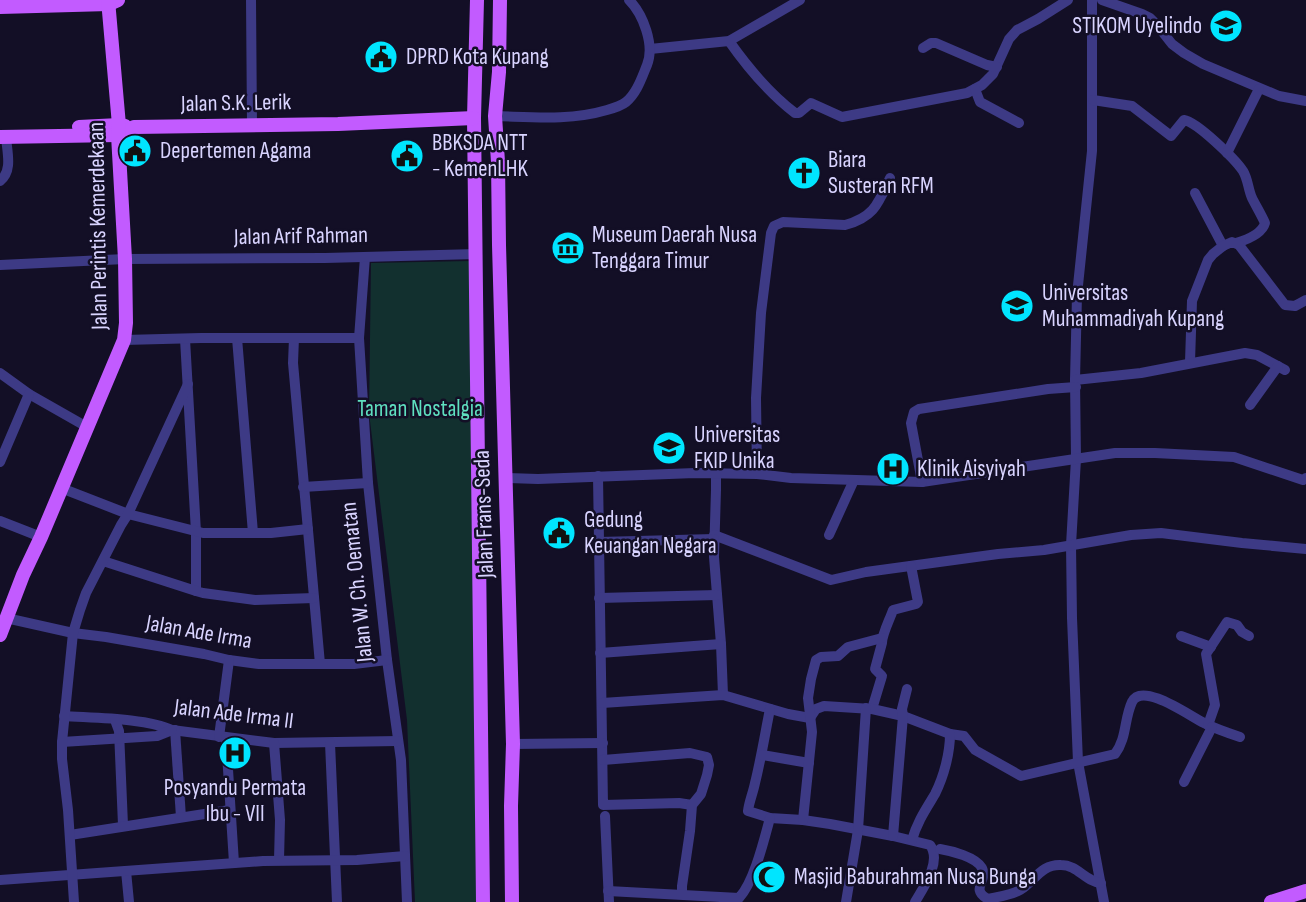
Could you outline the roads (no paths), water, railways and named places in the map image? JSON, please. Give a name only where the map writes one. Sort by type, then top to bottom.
[{"type":"main road","name":"Jalan Frans-Seda","points":[[477,0],[474,118],[483,902]]},
{"type":"main road","name":"Jalan Frans-Seda","points":[[500,0],[499,72],[495,116],[513,744],[512,902]]},
{"type":"main road","points":[[0,7],[112,1]]},
{"type":"main road","name":"Jalan Perintis Kemerdekaan","points":[[0,635],[124,340],[123,129],[112,1]]},
{"type":"main road","name":"Jalan S.K. Lerik","points":[[2,134],[474,118]]},
{"type":"main road","points":[[478,399],[486,404],[504,400]]},
{"type":"main road","points":[[478,425],[488,422],[504,424]]},
{"type":"main road","points":[[1271,902],[1306,891]]},
{"type":"street","points":[[250,0],[252,126]]},
{"type":"street","points":[[495,116],[558,118],[593,114],[621,105],[633,95],[649,61],[650,49],[645,28],[629,0]]},
{"type":"street","points":[[650,49],[729,41],[800,0]]},
{"type":"street","points":[[729,41],[749,69],[795,113],[799,113],[811,103],[842,117],[954,96],[975,89],[988,80],[1009,39],[1017,30],[1068,0]]},
{"type":"street","points":[[1092,0],[1093,151],[1077,296],[1076,459],[1071,545],[1078,762],[1104,902]]},
{"type":"street","points":[[1102,0],[1142,14],[1157,25],[1172,44],[1203,64],[1259,89],[1306,101]]},
{"type":"street","points":[[923,48],[936,43],[987,65],[997,66]]},
{"type":"street","points":[[975,89],[980,102],[1019,123]]},
{"type":"street","points":[[1227,153],[1259,89]]},
{"type":"street","points":[[1093,100],[1132,106],[1171,136],[1186,119],[1207,134],[1245,174],[1265,223],[1261,230],[1244,241],[1223,246],[1208,260],[1192,301],[1190,362]]},
{"type":"street","points":[[0,181],[5,176],[8,164],[2,134]]},
{"type":"street","points":[[757,474],[756,398],[761,313],[771,233],[775,226],[783,222],[845,225],[853,222],[877,207],[890,178]]},
{"type":"street","points":[[1195,193],[1223,246]]},
{"type":"street","points":[[1236,243],[1242,247],[1285,305],[1295,306],[1306,300]]},
{"type":"street","name":"Jalan Arif Rahman","points":[[0,264],[125,259],[477,254]]},
{"type":"street","name":"Jalan W. Ch. Oematan","points":[[365,257],[359,338],[368,483],[401,760],[407,902]]},
{"type":"street","points":[[237,338],[253,533]]},
{"type":"street","points":[[294,338],[293,363],[320,664]]},
{"type":"street","points":[[124,340],[359,338]]},
{"type":"street","points":[[185,339],[196,532],[196,591]]},
{"type":"street","points":[[922,482],[911,423],[914,412],[919,409],[1048,389],[1245,353],[1257,355],[1281,368],[1250,405]]},
{"type":"street","points":[[0,373],[29,394],[87,427]]},
{"type":"street","points":[[74,902],[62,742],[74,633],[86,593],[128,514],[188,384]]},
{"type":"street","points":[[0,462],[29,394]]},
{"type":"street","points":[[506,478],[538,480],[695,473],[922,482],[1115,453],[1155,453],[1234,457],[1303,480],[1306,478]]},
{"type":"street","points":[[716,474],[714,537],[723,695]]},
{"type":"street","points":[[598,476],[603,805],[692,805]]},
{"type":"street","points":[[829,535],[854,480]]},
{"type":"street","points":[[303,487],[368,483]]},
{"type":"street","points":[[61,488],[128,514],[196,532],[253,533],[308,529]]},
{"type":"street","points":[[0,521],[41,537]]},
{"type":"street","points":[[599,542],[714,537],[831,580],[866,572],[1161,533],[1306,549]]},
{"type":"street","points":[[103,561],[202,593],[255,600],[314,598]]},
{"type":"street","points":[[846,902],[858,830],[869,709],[882,676],[875,669],[882,638],[894,609],[918,602],[911,566]]},
{"type":"street","points":[[599,598],[716,595]]},
{"type":"street","name":"Jalan Ade Irma","points":[[6,618],[74,633],[259,664],[354,664],[387,660]]},
{"type":"street","points":[[1184,782],[1210,726],[1215,705],[1206,656],[1210,647],[1227,622],[1237,625],[1249,636]]},
{"type":"street","points":[[1181,636],[1210,647]]},
{"type":"street","points":[[803,820],[812,732],[808,698],[816,660],[838,656],[848,647],[882,638]]},
{"type":"street","points":[[600,653],[721,644]]},
{"type":"street","points":[[229,660],[223,737],[234,863]]},
{"type":"street","points":[[893,836],[902,709],[907,688]]},
{"type":"street","points":[[602,703],[723,695],[810,718]]},
{"type":"street","points":[[810,718],[816,709],[824,706],[869,709],[903,716],[964,736],[975,750],[1019,776],[1115,754],[1121,745],[1132,701],[1138,696],[1147,695],[1165,702],[1210,726],[1241,737]]},
{"type":"street","points":[[770,709],[748,810],[770,818],[803,820],[930,845],[935,858],[928,879],[915,902]]},
{"type":"street","name":"Jalan Ade Irma II","points":[[64,716],[115,719],[173,730],[274,743],[398,741]]},
{"type":"street","points":[[115,719],[119,738],[123,825]]},
{"type":"street","points":[[62,742],[157,736],[173,730],[181,817]]},
{"type":"street","points":[[912,840],[919,820],[942,778],[948,757],[950,733]]},
{"type":"street","points":[[274,743],[280,820],[279,860]]},
{"type":"street","points":[[330,743],[337,902]]},
{"type":"street","points":[[513,744],[603,743]]},
{"type":"street","points":[[603,760],[690,753],[707,757],[707,775],[701,794],[692,805],[682,894]]},
{"type":"street","points":[[762,755],[808,764]]},
{"type":"street","points":[[70,835],[230,810]]},
{"type":"street","points":[[605,816],[608,896],[682,894],[689,897],[740,897],[747,888],[770,818]]},
{"type":"street","points":[[940,849],[969,856],[980,864],[984,871],[980,890],[982,896],[988,899],[1012,895],[1041,870],[1058,865],[1077,869],[1091,881],[1101,883]]},
{"type":"street","points":[[0,880],[279,860],[405,856]]},
{"type":"street","points":[[126,871],[129,902]]},
{"type":"place","name":"STIKOM Uyelindo","points":[[1226,26]]},
{"type":"place","name":"DPRD Kota Kupang","points":[[381,57]]},
{"type":"place","name":"Depertemen Agama","points":[[135,151]]},
{"type":"place","name":"BBKSDA NTT - KemenLHK","points":[[407,156]]},
{"type":"place","name":"Biara Susteran RFM","points":[[804,173]]},
{"type":"place","name":"Museum Daerah Nusa Tenggara Timur","points":[[568,248]]},
{"type":"place","name":"Universitas Muhammadiyah Kupang","points":[[1017,306]]},
{"type":"place","name":"Universitas FKIP Unika","points":[[669,448]]},
{"type":"place","name":"Klinik Aisyiyah","points":[[893,469]]},
{"type":"place","name":"Gedung Keuangan Negara","points":[[559,533]]},
{"type":"place","name":"Posyandu Permata Ibu - VII","points":[[235,753]]},
{"type":"place","name":"Masjid Baburahman Nusa Bunga","points":[[769,877]]},
{"type":"park label","name":"Taman Nostalgia","points":[[420,409]]}]
